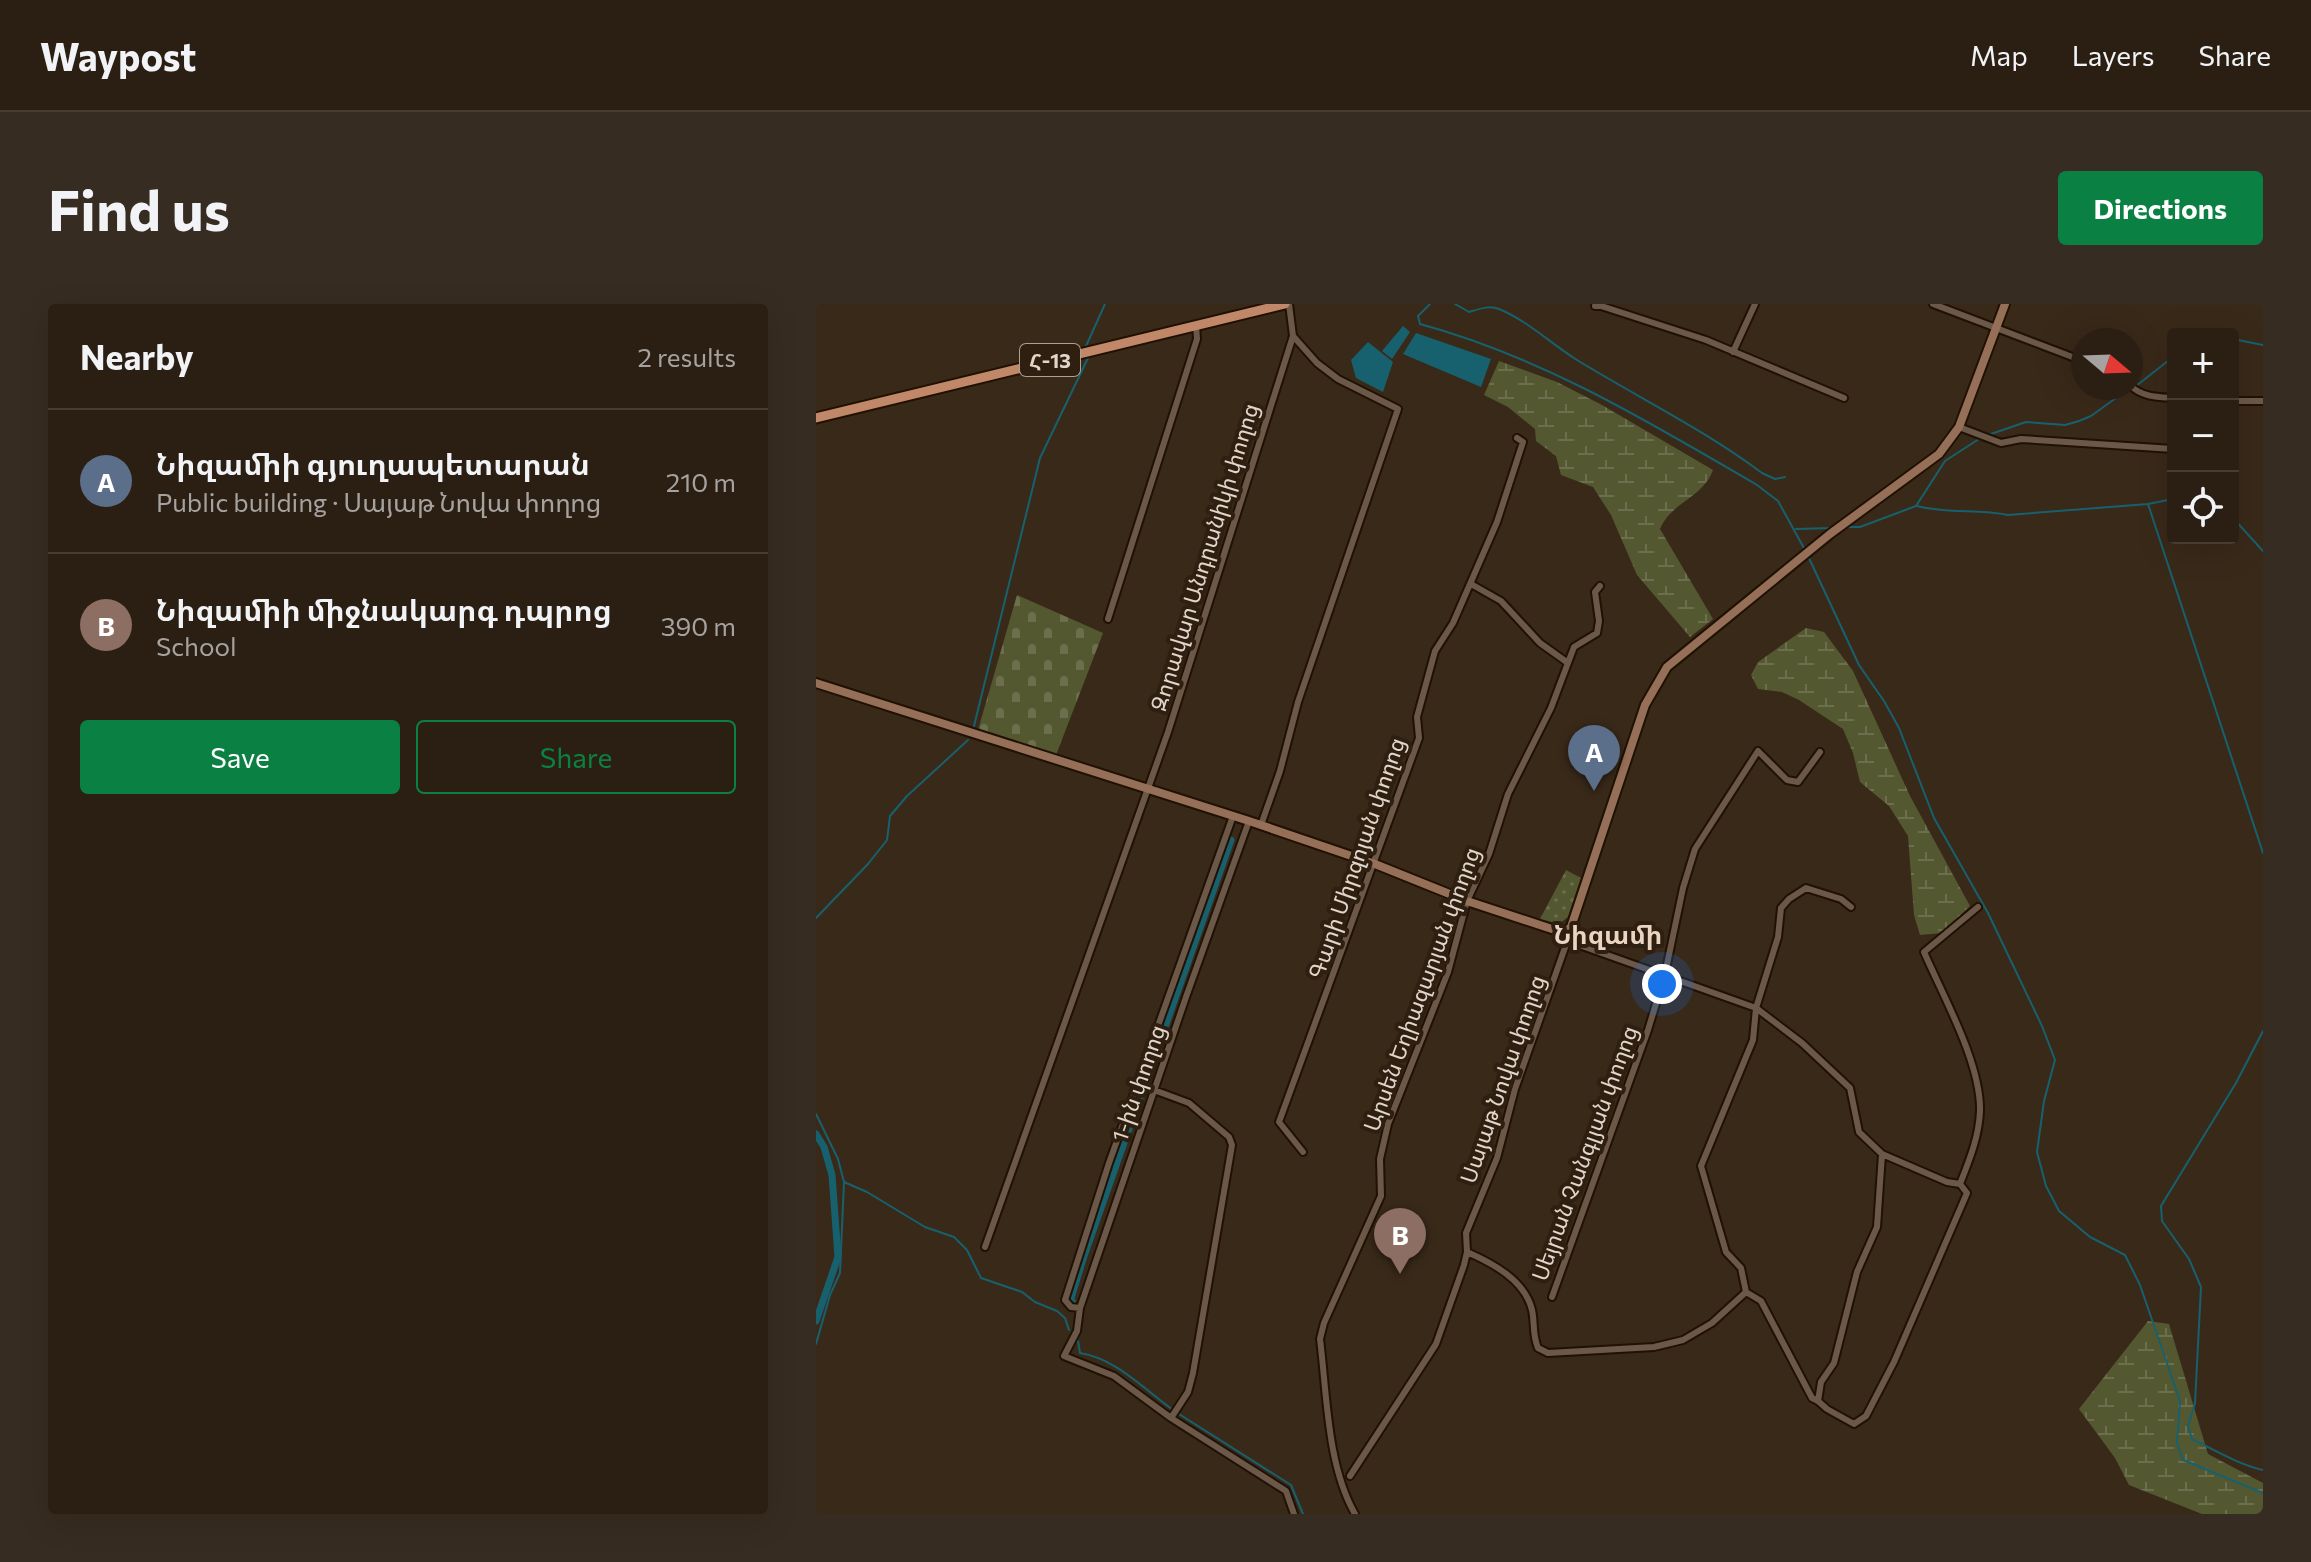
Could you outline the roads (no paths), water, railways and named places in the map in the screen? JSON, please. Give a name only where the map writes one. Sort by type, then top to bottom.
[{"type":"main road","name":"Հ-13","points":[[816,418],[1287,304]]},
{"type":"main road","name":"Սայաթ Նովա փողոց","points":[[1566,937],[1645,705],[1667,667],[1812,548],[1939,454],[1959,427],[2005,304]]},
{"type":"main road","points":[[816,683],[1261,825],[1375,864],[1566,937]]},
{"type":"street","points":[[1261,825],[1280,771],[1298,702],[1398,409],[1327,373],[1293,336],[1287,304]]},
{"type":"street","points":[[1733,352],[1755,304]]},
{"type":"street","points":[[1933,304],[2071,357]]},
{"type":"street","points":[[1595,306],[1706,340],[1844,398]]},
{"type":"street","points":[[1108,619],[1197,339],[1196,325]]},
{"type":"street","name":"Զորավար Անդրանիկի փողոց","points":[[985,1247],[1148,788],[1293,336]]},
{"type":"street","points":[[2143,394],[2167,397]]},
{"type":"street","points":[[2239,401],[2263,401]]},
{"type":"street","points":[[1959,427],[2001,443],[2021,439],[2167,449]]},
{"type":"street","name":"Գարի Միրզոյան փողոց","points":[[1303,1152],[1279,1122],[1419,738],[1417,717],[1435,651],[1453,623],[1497,522],[1523,442],[1517,438]]},
{"type":"street","points":[[1471,584],[1501,601],[1540,643],[1568,663]]},
{"type":"street","name":"Արսեն Եղիազարյան փողոց","points":[[1355,1514],[1337,1468],[1320,1339],[1381,1196],[1380,1159],[1388,1124],[1448,972],[1467,901],[1489,854],[1508,794],[1551,708],[1574,647],[1597,633],[1599,621],[1595,592],[1600,586]]},
{"type":"street","name":"Սեյրան Չանգլյան փողոց","points":[[1552,1297],[1648,1030],[1695,849],[1758,751],[1787,780],[1798,782],[1820,752]]},
{"type":"street","points":[[1080,1308],[1071,1307],[1065,1300],[1109,1163],[1233,816]]},
{"type":"street","name":"1-ին փողոց","points":[[1171,1418],[1114,1376],[1064,1356],[1077,1331],[1080,1308],[1249,821]]},
{"type":"street","points":[[1566,937],[1756,1008],[1802,1043],[1850,1088],[1859,1132],[1882,1154],[1947,1182],[1960,1184],[1967,1193],[1894,1362],[1866,1416],[1854,1424],[1812,1398],[1761,1301],[1746,1292],[1741,1268],[1726,1252],[1701,1166],[1753,1040],[1756,1008],[1778,937],[1781,908],[1806,888],[1841,899],[1851,907]]},
{"type":"street","points":[[1960,1184],[1977,1134],[1980,1111],[1978,1087],[1971,1060],[1924,952],[1978,907]]},
{"type":"street","name":"Սայաթ Նովա փողոց","points":[[1350,1476],[1436,1344],[1467,1252],[1466,1233],[1497,1158],[1515,1089],[1566,937]]},
{"type":"street","points":[[1171,992],[1186,997]]},
{"type":"street","points":[[1154,1090],[1189,1103],[1229,1137],[1232,1145],[1193,1373],[1188,1392],[1171,1418],[1286,1491],[1294,1514]]},
{"type":"street","points":[[1818,1401],[1821,1382],[1834,1363],[1857,1272],[1877,1227],[1882,1154]]},
{"type":"street","points":[[1467,1252],[1487,1261],[1518,1284],[1530,1301],[1533,1335],[1538,1348],[1548,1353],[1654,1347],[1683,1340],[1712,1323],[1746,1292]]},
{"type":"water","points":[[1403,326],[1410,332],[1392,359],[1382,351]]},
{"type":"water","points":[[1416,333],[1491,359],[1481,387],[1403,354]]},
{"type":"water","points":[[1368,342],[1393,362],[1383,392],[1356,378],[1351,360]]},
{"type":"waterway","points":[[1086,346],[1105,304]]},
{"type":"waterway","points":[[1430,304],[1418,316],[1420,324],[1509,354],[1594,393],[1757,485],[1778,501],[1805,550]]},
{"type":"waterway","points":[[1455,304],[1469,312],[1492,307],[1510,314],[1577,360],[1694,428],[1762,473],[1775,479],[1785,477]]},
{"type":"waterway","points":[[2239,340],[2263,345]]},
{"type":"waterway","points":[[974,726],[1040,458],[1088,358]]},
{"type":"waterway","points":[[2143,381],[2167,362]]},
{"type":"waterway","points":[[1988,435],[2026,422],[2065,425],[2091,416],[2113,400]]},
{"type":"waterway","points":[[1844,527],[1860,527],[1916,506],[1945,461],[1982,437]]},
{"type":"waterway","points":[[1917,506],[2008,515],[2167,500]]},
{"type":"waterway","points":[[2148,504],[2263,853]]},
{"type":"waterway","points":[[2239,525],[2263,551]]},
{"type":"waterway","points":[[1796,529],[1833,528]]},
{"type":"waterway","points":[[1808,556],[1859,665],[1899,728],[1934,818],[1988,913],[2055,1060],[2044,1101],[2037,1152],[2046,1186],[2059,1211],[2090,1237],[2125,1255],[2140,1285],[2180,1401],[2177,1443],[2183,1460],[2263,1493]]},
{"type":"waterway","points":[[816,918],[887,840],[890,816],[907,796],[968,740]]},
{"type":"waterway","points":[[1073,1304],[1071,1298],[1084,1256],[1231,840]]},
{"type":"waterway","points":[[2263,1031],[2236,1083],[2161,1206],[2162,1221],[2189,1259],[2201,1287],[2195,1403],[2188,1426],[2192,1439],[2263,1470]]},
{"type":"waterway","points":[[816,1114],[838,1159],[844,1182],[840,1273],[830,1295],[816,1344]]},
{"type":"waterway","points":[[816,1134],[824,1147],[832,1175],[838,1257],[816,1321]]},
{"type":"waterway","points":[[844,1182],[867,1192],[925,1227],[954,1237],[967,1250],[981,1278],[1022,1292],[1035,1302],[1057,1311],[1065,1318],[1069,1330]]},
{"type":"waterway","points":[[1078,1341],[1080,1353],[1117,1368],[1173,1410]]},
{"type":"waterway","points":[[1179,1414],[1291,1485],[1303,1514]]},
{"type":"place","name":"Նիզամիի գյուղապետարան","points":[[1594,791]]},
{"type":"place","name":"Նիզամիի միջնակարգ դպրոց","points":[[1400,1274]]},
{"type":"district","name":"Նիզամի","points":[[1608,933]]}]
